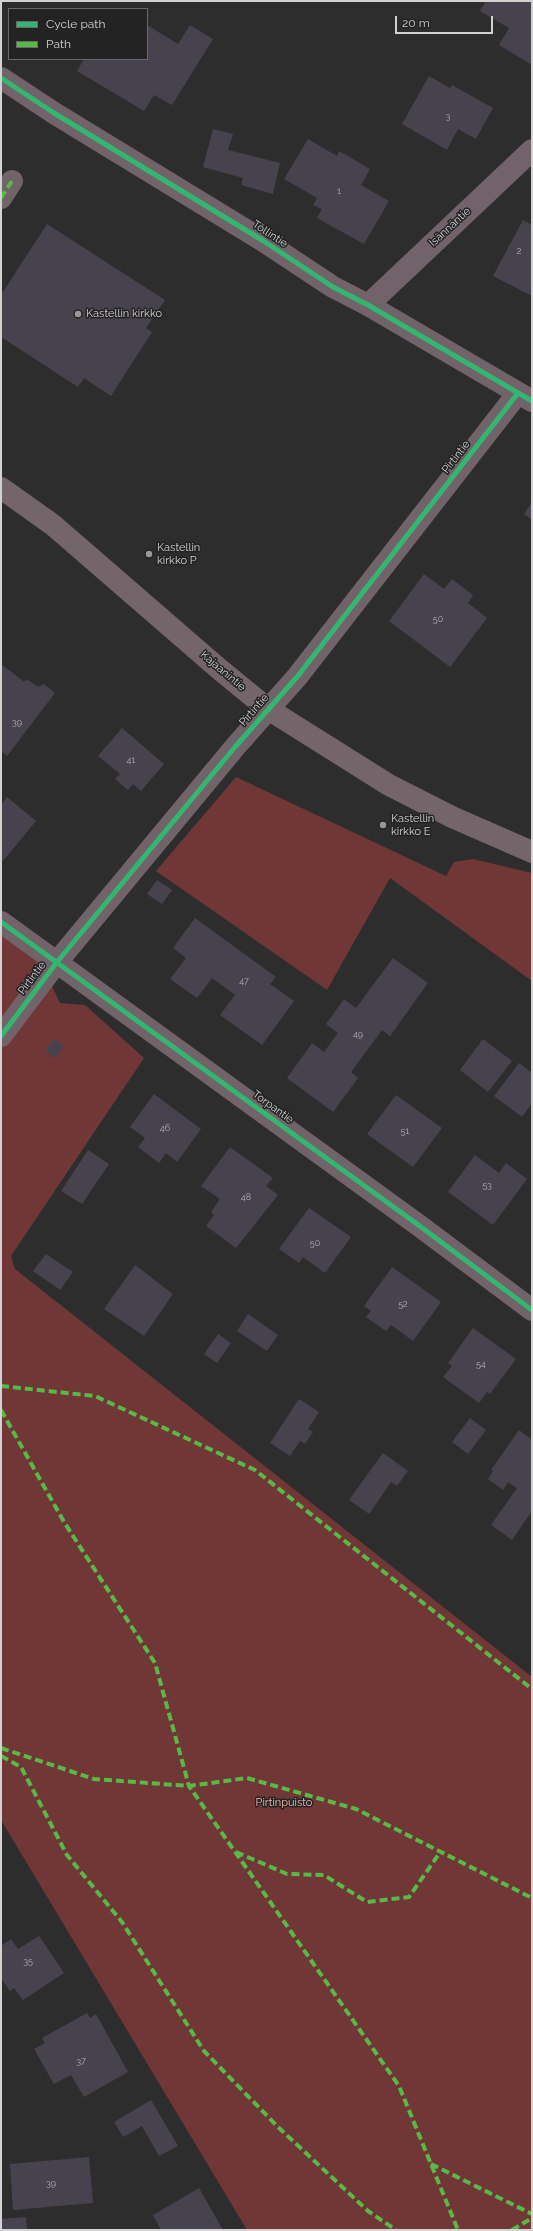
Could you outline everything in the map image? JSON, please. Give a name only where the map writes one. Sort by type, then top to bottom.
[{"type":"main road","name":"Kajaanintie","points":[[1,488],[53,525],[218,668],[268,709],[389,785],[452,817],[532,852]]},
{"type":"street","name":"Töllintie","points":[[1,78],[54,113],[262,240],[333,287],[368,305],[525,397]]},
{"type":"street","name":"Isännäntie","points":[[368,305],[532,150]]},
{"type":"street","name":"Pirtintie","points":[[1,1036],[57,962],[268,709],[297,677],[525,397]]},
{"type":"street","name":"Torpantie","points":[[1,922],[532,1310]]},
{"type":"green space","points":[[236,777],[446,876],[454,862],[473,859],[532,873],[532,981],[390,878],[327,990],[156,871]]},
{"type":"green space","name":"Pirtinpuisto","points":[[1,930],[38,956],[60,1003],[85,1005],[144,1058],[11,1256],[15,1269],[532,1677],[532,2230],[247,2230],[1,1820]]},
{"type":"building","points":[[486,1],[532,1],[532,65],[499,45],[509,28],[480,11]]},
{"type":"building","points":[[190,25],[213,39],[172,105],[154,95],[144,111],[77,71],[83,60],[148,60],[148,26],[178,44]]},
{"type":"building","points":[[429,76],[450,88],[452,85],[493,108],[476,139],[458,129],[447,150],[402,124]]},
{"type":"building","points":[[213,129],[233,134],[228,150],[280,163],[273,194],[241,185],[243,178],[203,167]]},
{"type":"building","points":[[308,139],[337,156],[339,151],[370,169],[361,185],[389,201],[364,244],[317,218],[322,209],[313,205],[317,198],[284,179]]},
{"type":"building","points":[[523,220],[532,225],[532,296],[493,276]]},
{"type":"building","name":"Kastellin kirkko","points":[[47,224],[165,300],[146,328],[152,332],[111,396],[84,378],[78,387],[1,337],[1,295]]},
{"type":"building","points":[[532,502],[532,520],[524,514]]},
{"type":"building","points":[[424,574],[444,589],[452,579],[473,595],[468,603],[487,618],[450,667],[389,621]]},
{"type":"building","points":[[1,664],[23,681],[28,680],[38,687],[44,684],[55,693],[7,756],[1,751]]},
{"type":"building","points":[[122,728],[164,764],[141,791],[133,784],[128,790],[115,779],[120,774],[98,756]]},
{"type":"building","points":[[7,797],[36,821],[3,861],[1,859],[1,805]]},
{"type":"building","points":[[157,880],[172,890],[162,904],[147,894]]},
{"type":"building","points":[[195,918],[276,977],[270,984],[294,1001],[262,1045],[220,1015],[235,995],[212,978],[197,998],[170,979],[186,958],[173,948]]},
{"type":"building","points":[[393,958],[428,983],[390,1036],[382,1030],[351,1072],[358,1078],[333,1112],[287,1078],[312,1043],[324,1052],[338,1033],[326,1024],[344,999],[356,1008]]},
{"type":"building","points":[[54,1039],[64,1046],[55,1058],[45,1051]]},
{"type":"building","points":[[483,1039],[512,1061],[488,1092],[460,1070]]},
{"type":"building","points":[[519,1063],[532,1073],[532,1103],[522,1117],[494,1096]]},
{"type":"building","points":[[154,1094],[201,1129],[177,1162],[166,1153],[159,1163],[138,1147],[145,1138],[130,1127]]},
{"type":"building","points":[[396,1095],[442,1128],[413,1167],[367,1134]]},
{"type":"building","points":[[230,1147],[273,1178],[266,1186],[278,1195],[236,1248],[206,1226],[214,1215],[211,1212],[220,1199],[201,1186]]},
{"type":"building","points":[[88,1150],[109,1164],[82,1204],[61,1191]]},
{"type":"building","points":[[475,1155],[499,1173],[506,1163],[527,1179],[493,1225],[448,1192]]},
{"type":"building","points":[[309,1208],[351,1237],[325,1273],[303,1257],[299,1263],[279,1249]]},
{"type":"building","points":[[46,1254],[73,1272],[60,1290],[33,1271]]},
{"type":"building","points":[[135,1265],[173,1294],[144,1336],[104,1309]]},
{"type":"building","points":[[392,1267],[441,1302],[413,1341],[391,1325],[386,1331],[366,1317],[371,1311],[364,1306]]},
{"type":"building","points":[[248,1314],[278,1335],[267,1351],[237,1331]]},
{"type":"building","points":[[473,1328],[516,1359],[490,1394],[487,1392],[479,1403],[443,1377],[452,1366],[448,1363]]},
{"type":"building","points":[[218,1334],[231,1343],[217,1363],[204,1354]]},
{"type":"building","points":[[299,1399],[319,1412],[308,1429],[313,1432],[305,1444],[300,1441],[290,1456],[270,1443]]},
{"type":"building","points":[[470,1418],[486,1430],[468,1454],[452,1442]]},
{"type":"building","points":[[519,1430],[532,1440],[532,1511],[512,1540],[491,1525],[517,1488],[508,1482],[503,1490],[488,1479],[493,1471],[491,1470]]},
{"type":"building","points":[[383,1453],[408,1471],[397,1486],[391,1482],[369,1514],[349,1500]]},
{"type":"building","points":[[39,1936],[64,1973],[23,2000],[14,1988],[10,1991],[1,1978],[1,1946],[11,1939],[18,1949]]},
{"type":"building","points":[[87,2013],[90,2018],[96,2014],[128,2072],[84,2097],[71,2075],[54,2084],[34,2049],[45,2043],[42,2038]]},
{"type":"building","points":[[151,2100],[178,2146],[159,2156],[142,2126],[123,2137],[114,2122]]},
{"type":"building","points":[[89,2157],[93,2203],[13,2210],[10,2164]]},
{"type":"building","points":[[199,2188],[223,2230],[161,2230],[153,2215]]},
{"type":"building","points":[[26,2217],[27,2230],[1,2230],[1,2219]]},
{"type":"marked path","points":[[1,198],[12,181]]},
{"type":"marked path","points":[[1,1386],[95,1396],[255,1470],[532,1689]]},
{"type":"marked path","points":[[1,1410],[64,1522],[155,1663],[189,1786],[399,2086],[458,2230]]},
{"type":"marked path","points":[[1,1748],[94,1779],[189,1786],[247,1778],[356,1809],[532,1898]]},
{"type":"marked path","points":[[1,1756],[21,1767],[67,1855],[122,1922],[204,2051],[278,2127],[368,2211],[396,2230]]},
{"type":"marked path","points":[[236,1852],[287,1874],[324,1875],[367,1902],[409,1897],[441,1851]]},
{"type":"marked path","points":[[431,2164],[532,2214]]},
{"type":"marked path","points":[[512,2230],[532,2218]]},
{"type":"cycle path","points":[[1,78],[54,113],[262,240],[333,287],[368,305],[532,401]]},
{"type":"cycle path","points":[[1,1036],[57,962],[235,747],[297,677],[518,393]]},
{"type":"cycle path","points":[[1,922],[417,1224],[532,1310]]},
{"type":"place","name":"Kastellin kirkko","points":[[78,314]]},
{"type":"place","name":"Kastellin kirkko P","points":[[149,554]]},
{"type":"place","name":"Kastellin kirkko E","points":[[383,825]]}]
